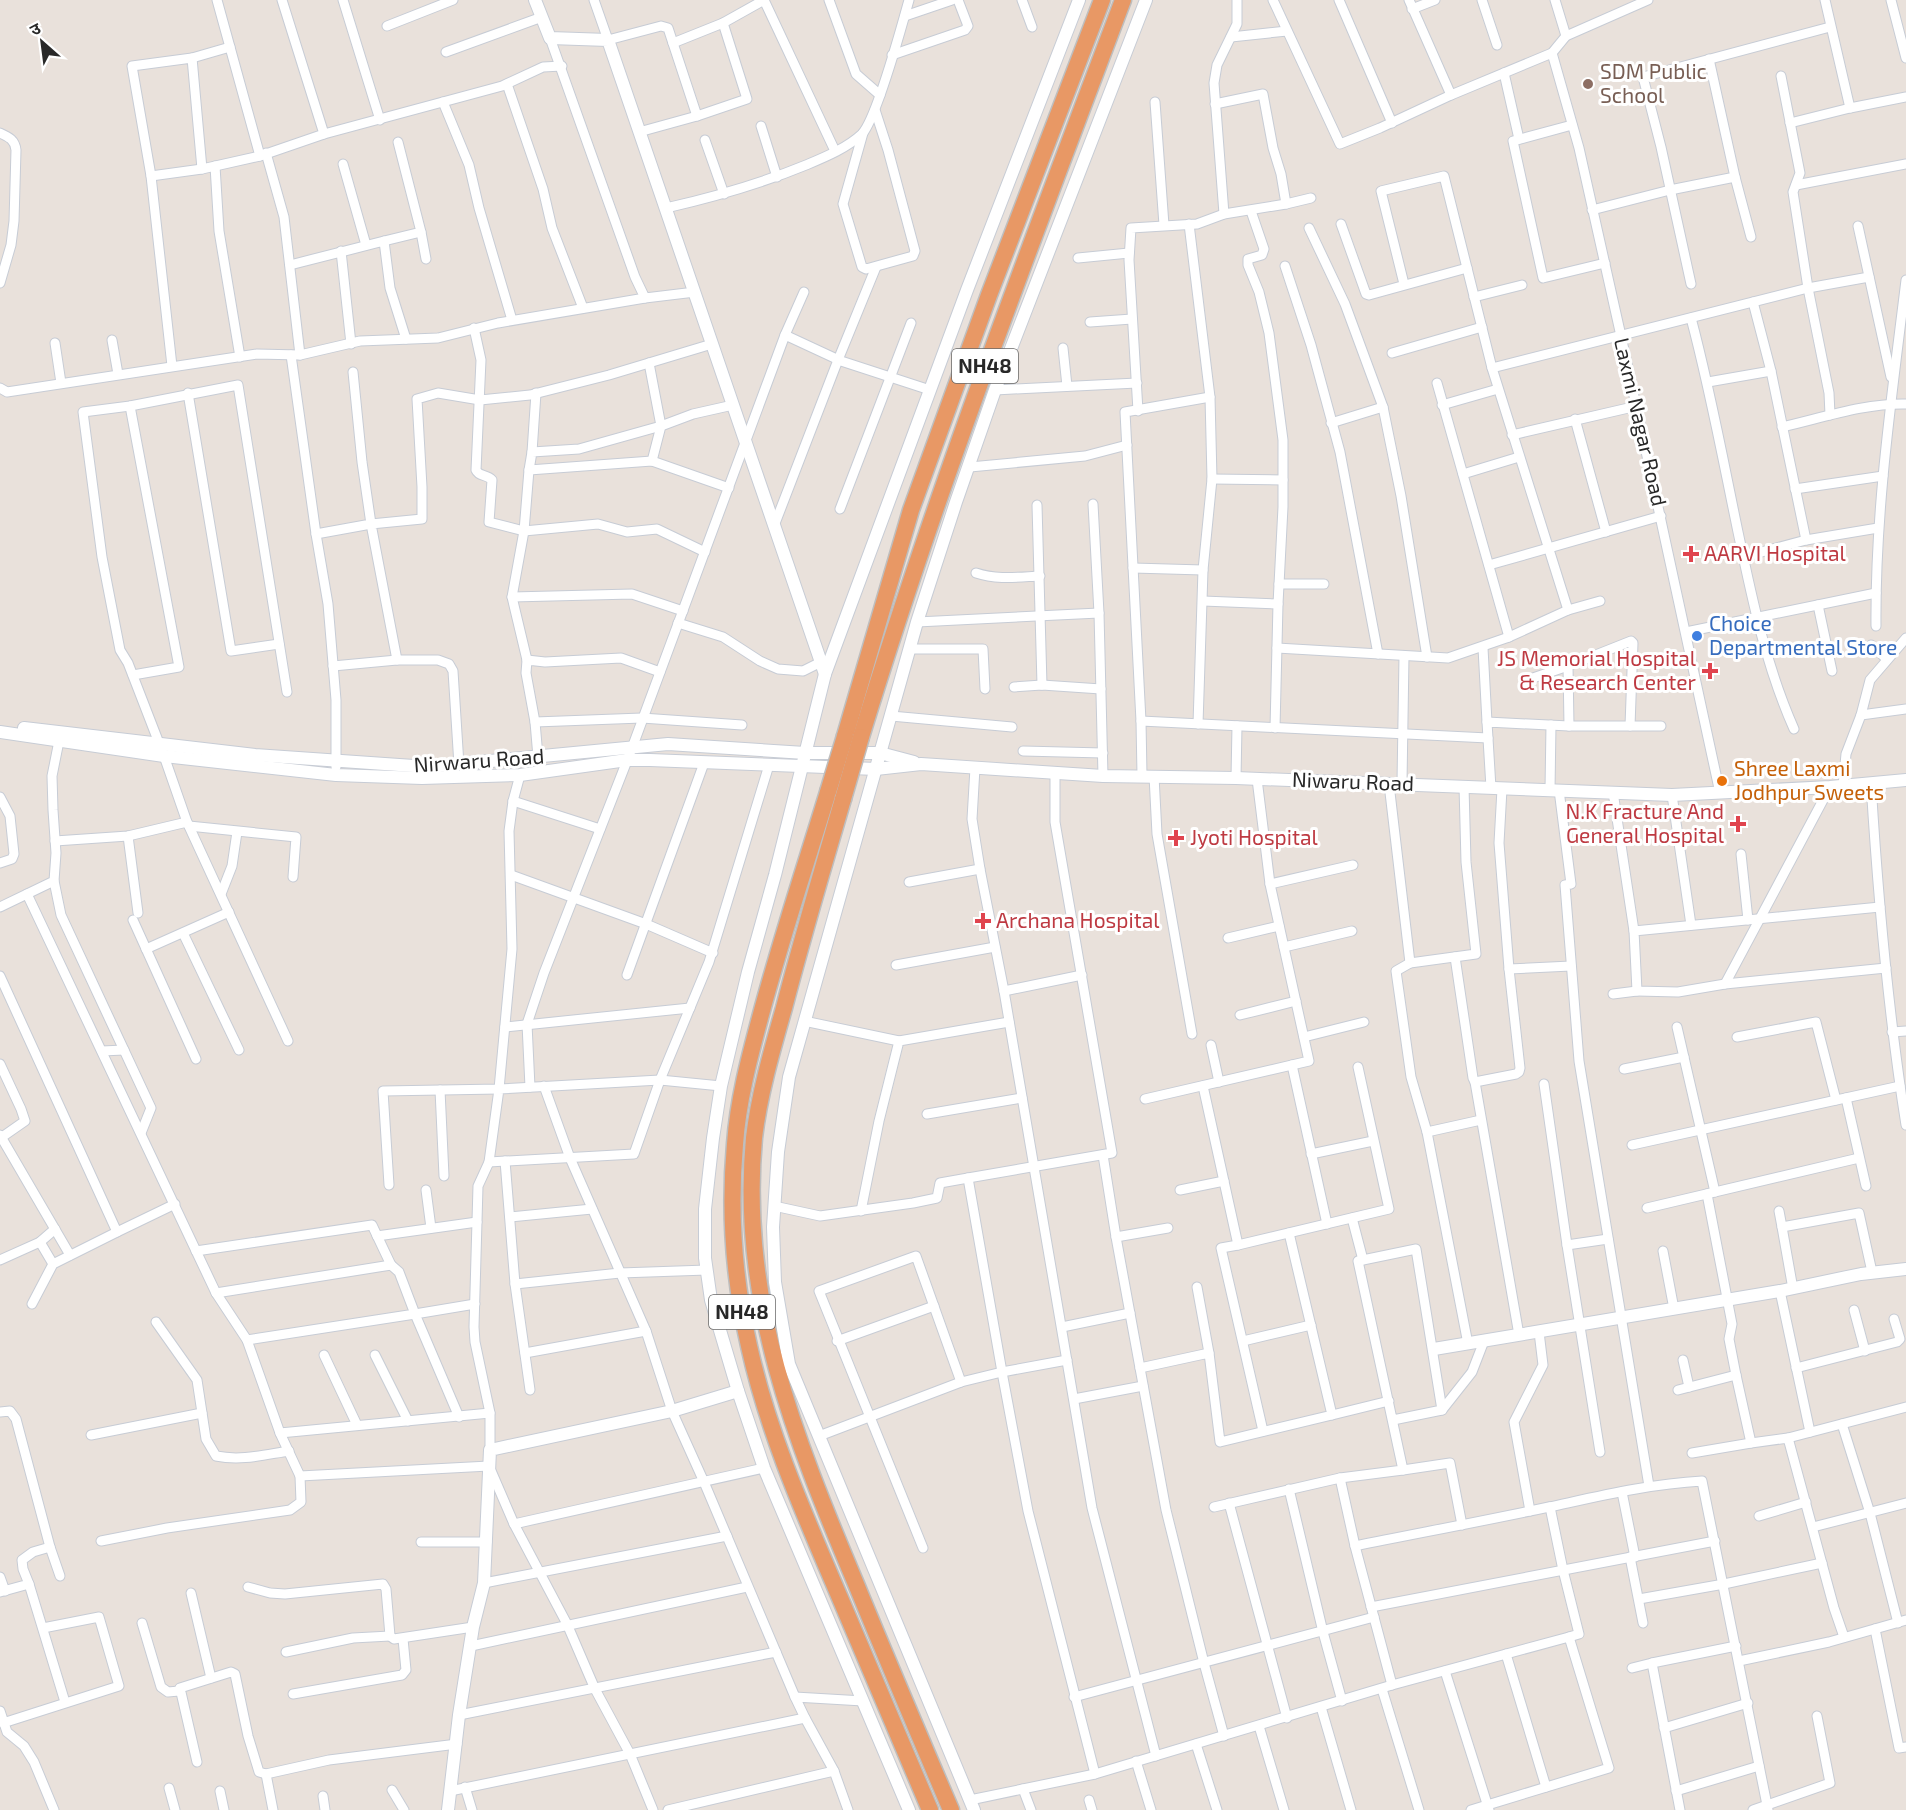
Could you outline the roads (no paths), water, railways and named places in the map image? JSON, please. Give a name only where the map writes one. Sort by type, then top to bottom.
[{"type":"highway","name":"NH48","points":[[951,1810],[816,1490],[778,1378],[766,1331],[760,1292],[752,1194],[754,1137],[770,1060],[836,795],[911,510],[989,295],[1102,0]]},
{"type":"highway","name":"NH48","points":[[853,736],[975,393],[1123,0]]},
{"type":"highway","name":"NH48","points":[[836,795],[770,982],[745,1082],[735,1141],[732,1191],[734,1251],[741,1308],[749,1347],[798,1500],[930,1810]]},
{"type":"street","points":[[217,0],[284,217],[290,265],[296,355],[316,534],[328,604],[336,700],[336,769]]},
{"type":"street","points":[[282,0],[324,134]]},
{"type":"street","points":[[343,0],[380,120]]},
{"type":"street","points":[[387,26],[453,0]]},
{"type":"street","points":[[535,0],[562,66],[635,277],[645,298]]},
{"type":"street","points":[[594,0],[825,674]]},
{"type":"street","points":[[829,0],[856,74],[879,94]]},
{"type":"street","points":[[875,110],[915,251],[913,256],[866,269],[862,267],[843,204],[863,133],[875,110],[909,0]]},
{"type":"street","points":[[905,15],[952,0]]},
{"type":"street","points":[[892,55],[965,30],[968,26],[958,0]]},
{"type":"street","points":[[1022,0],[1032,27]]},
{"type":"street","points":[[909,1810],[764,1468],[711,1300],[705,1258],[705,1209],[721,1086],[825,674],[930,390],[1079,0]]},
{"type":"street","points":[[1146,0],[995,390],[917,622],[789,1077],[778,1152],[773,1227],[775,1282],[789,1364],[972,1805],[1023,1790],[1095,1774],[1392,1685],[1579,1634],[1550,1507]]},
{"type":"street","points":[[1224,214],[1214,83],[1217,65],[1237,24],[1238,0]]},
{"type":"street","points":[[1273,0],[1340,144],[1552,53],[1566,36],[1648,0]]},
{"type":"street","points":[[1339,0],[1392,123]]},
{"type":"street","points":[[1435,0],[1410,4],[1450,95]]},
{"type":"street","points":[[1482,0],[1497,45]]},
{"type":"street","points":[[1555,0],[1566,36]]},
{"type":"street","points":[[1824,0],[1850,108]]},
{"type":"street","points":[[1891,0],[1906,58]]},
{"type":"street","points":[[673,42],[723,23],[765,1],[835,152]]},
{"type":"street","points":[[446,52],[542,17]]},
{"type":"street","points":[[639,132],[747,99],[723,23]]},
{"type":"street","points":[[550,38],[608,40],[663,26],[668,28],[697,116]]},
{"type":"street","points":[[1691,284],[1643,77],[1830,27]]},
{"type":"street","points":[[1231,37],[1287,31]]},
{"type":"street","points":[[172,366],[151,176],[132,66],[192,58],[230,47]]},
{"type":"street","name":"Laxmi Nagar Road","points":[[1552,53],[1605,263],[1720,793]]},
{"type":"street","points":[[192,58],[202,169]]},
{"type":"street","points":[[1709,59],[1751,237]]},
{"type":"street","points":[[151,176],[202,169],[263,154],[324,134],[507,84],[543,67],[562,66]]},
{"type":"street","points":[[1504,73],[1519,139]]},
{"type":"street","points":[[1781,76],[1800,173],[1793,192],[1808,288],[1829,393],[1830,416]]},
{"type":"street","points":[[507,84],[543,189],[555,238],[583,308]]},
{"type":"street","points":[[1215,104],[1263,94],[1286,204]]},
{"type":"street","points":[[1790,123],[1906,97]]},
{"type":"street","points":[[443,102],[470,165],[479,208],[512,321]]},
{"type":"street","points":[[1155,102],[1164,225]]},
{"type":"street","points":[[1572,125],[1513,141],[1543,278],[1605,263]]},
{"type":"street","points":[[761,126],[777,177]]},
{"type":"street","points":[[666,208],[724,194],[777,177],[835,152],[863,133]]},
{"type":"street","points":[[0,134],[10,137],[16,144],[12,245],[0,283]]},
{"type":"street","points":[[705,140],[724,194]]},
{"type":"street","points":[[398,142],[426,259]]},
{"type":"street","points":[[343,164],[366,245]]},
{"type":"street","points":[[1796,185],[1906,164]]},
{"type":"street","points":[[215,166],[219,231],[240,357]]},
{"type":"street","points":[[1404,284],[1381,191],[1444,176],[1492,368],[1568,610]]},
{"type":"street","points":[[1592,210],[1670,190],[1735,177]]},
{"type":"street","points":[[1138,411],[1129,253],[1131,228],[1197,224],[1224,214],[1251,211],[1311,198]]},
{"type":"street","points":[[1251,211],[1264,249],[1262,255],[1248,258],[1248,265],[1259,292],[1269,333],[1283,440],[1275,728]]},
{"type":"street","points":[[1189,224],[1210,397],[1212,479],[1203,570],[1198,724]]},
{"type":"street","points":[[1341,224],[1366,294],[1467,268]]},
{"type":"street","points":[[1858,226],[1892,382]]},
{"type":"street","points":[[1310,228],[1345,304],[1383,407],[1401,496],[1427,657]]},
{"type":"street","points":[[290,265],[421,232]]},
{"type":"street","points":[[384,241],[390,288],[406,339]]},
{"type":"street","points":[[341,251],[351,344]]},
{"type":"street","points":[[1078,258],[1129,253]]},
{"type":"street","points":[[1285,266],[1311,345],[1340,452],[1378,654]]},
{"type":"street","points":[[774,526],[876,267]]},
{"type":"street","points":[[1492,368],[1808,288],[1869,277]]},
{"type":"street","points":[[1876,627],[1878,528],[1892,382],[1906,280]]},
{"type":"street","points":[[1474,297],[1522,285]]},
{"type":"street","points":[[0,388],[7,392],[256,354],[296,355],[360,341],[438,338],[474,328],[583,308],[695,292]]},
{"type":"street","points":[[530,1087],[527,1024],[785,335],[804,292]]},
{"type":"street","points":[[1753,302],[1806,540]]},
{"type":"street","points":[[1691,318],[1708,382],[1757,618],[1780,698],[1794,729]]},
{"type":"street","points":[[1090,322],[1132,319]]},
{"type":"street","points":[[840,509],[911,323]]},
{"type":"street","points":[[1392,352],[1482,327]]},
{"type":"street","points":[[474,328],[481,360],[476,470],[480,475],[492,480],[488,520],[492,524],[524,531],[598,524],[627,532],[657,529],[705,552]]},
{"type":"street","points":[[785,335],[838,360],[930,390]]},
{"type":"street","points":[[112,340],[118,374]]},
{"type":"street","points":[[55,343],[61,383]]},
{"type":"street","points":[[316,534],[371,524],[422,519],[423,487],[417,399],[438,393],[480,400],[536,393],[712,344]]},
{"type":"street","points":[[1063,348],[1067,386]]},
{"type":"street","points":[[650,363],[660,426],[652,461]]},
{"type":"street","points":[[1708,382],[1770,371]]},
{"type":"street","points":[[353,372],[371,524],[397,660]]},
{"type":"street","points":[[995,390],[1137,383]]},
{"type":"street","points":[[1437,383],[1509,637]]},
{"type":"street","points":[[287,692],[238,385],[130,406],[82,412],[102,557],[120,650],[133,675],[188,824],[288,1041]]},
{"type":"street","points":[[1442,405],[1498,389]]},
{"type":"street","points":[[188,393],[231,651],[279,644]]},
{"type":"street","points":[[536,393],[524,531],[512,597],[527,660],[526,673],[535,722],[538,757]]},
{"type":"street","points":[[1192,1034],[1157,834],[1141,722],[1125,412],[1210,397]]},
{"type":"street","points":[[1782,427],[1891,404],[1906,404]]},
{"type":"street","points":[[532,452],[579,449],[693,414],[733,405]]},
{"type":"street","points":[[130,406],[179,667],[133,675]]},
{"type":"street","points":[[1512,435],[1637,406]]},
{"type":"street","points":[[1331,423],[1383,407]]},
{"type":"street","points":[[1575,419],[1606,532]]},
{"type":"street","points":[[970,466],[1085,456],[1126,445]]},
{"type":"street","points":[[1463,474],[1519,457]]},
{"type":"street","points":[[529,470],[652,461],[729,488]]},
{"type":"street","points":[[1795,489],[1883,476]]},
{"type":"street","points":[[1212,479],[1283,480]]},
{"type":"street","points":[[1093,504],[1100,613],[1103,776]]},
{"type":"street","points":[[1037,505],[1042,615],[1042,685]]},
{"type":"street","points":[[1489,565],[1661,516]]},
{"type":"street","points":[[1743,557],[1806,540],[1878,528]]},
{"type":"street","points":[[1133,568],[1203,570]]},
{"type":"street","points":[[976,573],[1000,578],[1040,576]]},
{"type":"street","points":[[1279,584],[1324,584]]},
{"type":"street","points":[[1686,632],[1876,593]]},
{"type":"street","points":[[512,597],[632,594],[683,611]]},
{"type":"street","points":[[1203,601],[1278,604]]},
{"type":"street","points":[[1277,648],[1448,658],[1483,648],[1568,610],[1600,601]]},
{"type":"street","points":[[1818,605],[1832,671]]},
{"type":"street","points":[[917,622],[1100,613]]},
{"type":"street","points":[[678,623],[723,637],[778,669],[803,671],[821,662]]},
{"type":"street","points":[[1843,786],[1845,754],[1861,715],[1870,680],[1906,638]]},
{"type":"street","points":[[1530,679],[1631,640],[1633,643],[1630,726]]},
{"type":"street","points":[[1871,645],[1887,659]]},
{"type":"street","points":[[1475,1082],[1519,1072],[1496,788],[1488,738],[1483,648]]},
{"type":"street","points":[[909,649],[983,649],[985,689]]},
{"type":"street","points":[[1404,656],[1402,735],[1396,784],[1410,963]]},
{"type":"street","points":[[527,660],[545,662],[621,658],[660,672]]},
{"type":"street","points":[[333,666],[397,660],[438,660],[449,664],[453,671],[459,765]]},
{"type":"street","points":[[1568,666],[1569,726]]},
{"type":"street","points":[[1014,687],[1042,685],[1101,689]]},
{"type":"street","points":[[1861,715],[1906,709]]},
{"type":"street","points":[[891,716],[1012,727]]},
{"type":"street","points":[[535,722],[642,718],[742,725]]},
{"type":"street","points":[[1141,722],[1488,738]]},
{"type":"street","points":[[1487,722],[1569,726],[1661,726]]},
{"type":"street","name":"Nirwaru Road","points":[[0,725],[158,743],[336,769],[428,768],[538,757],[630,754],[704,763],[801,767]]},
{"type":"street","points":[[1551,725],[1554,790],[1571,884],[1565,885],[1579,1061],[1648,1486]]},
{"type":"street","points":[[1236,778],[1237,726]]},
{"type":"street","name":"Nirwaru Road","points":[[0,732],[164,756],[422,778],[519,775],[630,754],[668,744],[805,753],[880,753],[921,764]]},
{"type":"street","points":[[59,741],[52,776],[54,881],[61,915],[152,1108],[141,1133]]},
{"type":"street","points":[[1023,751],[1103,753]]},
{"type":"street","points":[[627,975],[704,763]]},
{"type":"street","name":"Niwaru Road","points":[[801,767],[876,770],[921,764],[1103,776],[1148,775],[1672,795],[1830,787],[1906,780]]},
{"type":"street","points":[[489,1162],[634,1155],[660,1080],[712,953],[769,765]]},
{"type":"street","points":[[975,768],[972,819],[1004,991],[1092,1508],[1156,1756]]},
{"type":"street","points":[[774,1206],[820,1216],[913,1203],[937,1198],[940,1183],[1112,1154],[1055,822],[1055,773]]},
{"type":"street","points":[[448,1810],[459,1715],[473,1627],[484,1583],[487,1542],[490,1413],[475,1342],[478,1186],[489,1162],[499,1089],[512,949],[509,831],[519,775]]},
{"type":"street","points":[[1145,1099],[1309,1061],[1270,884],[1257,779]]},
{"type":"street","points":[[1871,783],[1892,1032],[1906,1125]]},
{"type":"street","points":[[1464,786],[1466,862],[1476,954],[1410,963],[1396,970],[1411,1077],[1427,1132],[1468,1344]]},
{"type":"street","points":[[1725,984],[1830,787]]},
{"type":"street","points":[[1613,792],[1634,931],[1636,991]]},
{"type":"street","points":[[1672,795],[1690,925]]},
{"type":"street","points":[[0,863],[12,860],[14,854],[10,816],[1,801]]},
{"type":"street","points":[[513,801],[600,829]]},
{"type":"street","points":[[55,842],[128,836],[188,824],[237,832],[296,837],[293,877]]},
{"type":"street","points":[[221,894],[232,866],[237,832]]},
{"type":"street","points":[[128,836],[136,917],[146,949],[196,1059]]},
{"type":"street","points":[[1741,854],[1748,920]]},
{"type":"street","points":[[1270,884],[1353,865]]},
{"type":"street","points":[[909,882],[980,869]]},
{"type":"street","points":[[511,875],[646,924],[712,953]]},
{"type":"street","points":[[0,907],[54,881]]},
{"type":"street","points":[[27,894],[216,1293],[247,1340],[280,1433],[300,1476],[301,1502],[290,1510],[167,1528],[101,1541]]},
{"type":"street","points":[[1634,931],[1880,907]]},
{"type":"street","points":[[146,949],[229,912]]},
{"type":"street","points":[[1228,938],[1279,926]]},
{"type":"street","points":[[1284,947],[1352,930]]},
{"type":"street","points":[[183,933],[239,1050]]},
{"type":"street","points":[[896,965],[995,946]]},
{"type":"street","points":[[1455,957],[1519,1335]]},
{"type":"street","points":[[1509,969],[1571,966]]},
{"type":"street","points":[[1613,994],[1636,991],[1678,992],[1725,984],[1886,969]]},
{"type":"street","points":[[1004,991],[1082,975]]},
{"type":"street","points":[[0,976],[117,1232]]},
{"type":"street","points":[[1240,1015],[1296,1001]]},
{"type":"street","points":[[505,1027],[690,1008]]},
{"type":"street","points":[[804,1021],[899,1041],[1009,1022]]},
{"type":"street","points":[[1304,1037],[1364,1022]]},
{"type":"street","points":[[1737,1037],[1816,1022],[1866,1186]]},
{"type":"street","points":[[1677,1027],[1701,1130],[1732,1324],[1729,1339],[1751,1443]]},
{"type":"street","points":[[1892,1032],[1906,1031]]},
{"type":"street","points":[[861,1211],[879,1122],[899,1041]]},
{"type":"street","points":[[1211,1046],[1219,1082]]},
{"type":"street","points":[[102,1051],[124,1050]]},
{"type":"street","points":[[1624,1069],[1684,1057]]},
{"type":"street","points":[[0,1064],[25,1122],[1,1136],[70,1255]]},
{"type":"street","points":[[1292,1065],[1327,1224]]},
{"type":"street","points":[[1358,1067],[1389,1209]]},
{"type":"street","points":[[389,1185],[382,1091],[499,1089],[660,1080],[721,1086]]},
{"type":"street","points":[[1544,1084],[1600,1452]]},
{"type":"street","points":[[544,1086],[570,1158],[646,1331],[672,1411],[705,1482],[747,1587],[795,1697],[834,1771],[848,1810]]},
{"type":"street","points":[[1203,1086],[1238,1245]]},
{"type":"street","points":[[1632,1145],[1900,1086]]},
{"type":"street","points":[[440,1090],[444,1176]]},
{"type":"street","points":[[927,1114],[1022,1098]]},
{"type":"street","points":[[1427,1132],[1481,1120]]},
{"type":"street","points":[[1311,1154],[1373,1141]]},
{"type":"street","points":[[1103,1155],[1166,1510],[1224,1736]]},
{"type":"street","points":[[1647,1208],[1859,1158]]},
{"type":"street","points":[[506,1161],[516,1284],[530,1390]]},
{"type":"street","points":[[968,1178],[1028,1511],[1095,1774]]},
{"type":"street","points":[[1180,1190],[1224,1181]]},
{"type":"street","points":[[426,1190],[431,1228]]},
{"type":"street","points":[[32,1304],[53,1264],[175,1204]]},
{"type":"street","points":[[1263,1431],[1221,1248],[1400,1207]]},
{"type":"street","points":[[510,1217],[592,1209]]},
{"type":"street","points":[[1779,1211],[1796,1368],[1810,1432]]},
{"type":"street","points":[[1782,1227],[1859,1213],[1872,1272]]},
{"type":"street","points":[[1352,1218],[1363,1260]]},
{"type":"street","points":[[377,1236],[477,1222]]},
{"type":"street","points":[[196,1251],[372,1225],[391,1265],[399,1272],[459,1417]]},
{"type":"street","points":[[1116,1237],[1168,1228]]},
{"type":"street","points":[[0,1260],[40,1242],[55,1229]]},
{"type":"street","points":[[1289,1233],[1332,1415]]},
{"type":"street","points":[[1567,1245],[1608,1239]]},
{"type":"street","points":[[40,1242],[53,1264]]},
{"type":"street","points":[[1403,1470],[1358,1261],[1416,1249],[1434,1349],[1442,1410]]},
{"type":"street","points":[[1663,1251],[1674,1309]]},
{"type":"street","points":[[923,1548],[837,1341],[819,1291],[916,1256],[962,1382]]},
{"type":"street","points":[[216,1293],[391,1265]]},
{"type":"street","points":[[1434,1349],[1787,1290],[1872,1272],[1906,1269]]},
{"type":"street","points":[[516,1284],[620,1273],[707,1270]]},
{"type":"street","points":[[1197,1287],[1209,1353],[1220,1442],[1389,1401]]},
{"type":"street","points":[[247,1340],[475,1304]]},
{"type":"street","points":[[837,1341],[934,1306]]},
{"type":"street","points":[[1854,1310],[1865,1351]]},
{"type":"street","points":[[1062,1327],[1130,1313]]},
{"type":"street","points":[[1796,1368],[1899,1341],[1894,1319]]},
{"type":"street","points":[[156,1322],[197,1380],[206,1439],[216,1456],[231,1459],[246,1458],[289,1451]]},
{"type":"street","points":[[1242,1341],[1311,1325]]},
{"type":"street","points":[[525,1353],[646,1331]]},
{"type":"street","points":[[1530,1511],[1514,1422],[1543,1365],[1539,1332]]},
{"type":"street","points":[[1393,1420],[1442,1410],[1473,1372],[1485,1341]]},
{"type":"street","points":[[1140,1368],[1209,1353]]},
{"type":"street","points":[[324,1355],[357,1425]]},
{"type":"street","points":[[375,1355],[408,1421]]},
{"type":"street","points":[[819,1436],[962,1382],[1067,1360]]},
{"type":"street","points":[[1683,1360],[1689,1387]]},
{"type":"street","points":[[1677,1390],[1736,1375]]},
{"type":"street","points":[[1074,1399],[1143,1386]]},
{"type":"street","points":[[490,1450],[672,1411],[738,1391]]},
{"type":"street","points":[[1692,1454],[1788,1438],[1905,1409]]},
{"type":"street","points":[[0,1412],[10,1411],[16,1419],[50,1547],[60,1575]]},
{"type":"street","points":[[91,1436],[202,1413]]},
{"type":"street","points":[[280,1433],[490,1413]]},
{"type":"street","points":[[1739,1661],[1902,1622],[1842,1424]]},
{"type":"street","points":[[1788,1438],[1844,1637]]},
{"type":"street","points":[[1214,1507],[1340,1478],[1450,1463],[1462,1525]]},
{"type":"street","points":[[300,1476],[489,1466]]},
{"type":"street","points":[[489,1466],[514,1524],[567,1624],[596,1689],[630,1754],[653,1810]]},
{"type":"street","points":[[514,1524],[764,1468]]},
{"type":"street","points":[[1340,1478],[1355,1546],[1392,1685]]},
{"type":"street","points":[[1355,1546],[1550,1507],[1610,1492],[1622,1492],[1666,1483],[1702,1481],[1748,1703],[1767,1808]]},
{"type":"street","points":[[1289,1490],[1342,1701]]},
{"type":"street","points":[[1622,1492],[1644,1623]]},
{"type":"street","points":[[1759,1516],[1806,1502]]},
{"type":"street","points":[[1229,1503],[1287,1718]]},
{"type":"street","points":[[1813,1527],[1906,1503]]},
{"type":"street","points":[[484,1583],[727,1536]]},
{"type":"street","points":[[1371,1607],[1715,1541]]},
{"type":"street","points":[[421,1542],[487,1542]]},
{"type":"street","points":[[50,1547],[33,1552],[22,1560],[65,1702]]},
{"type":"street","points":[[1639,1599],[1822,1563]]},
{"type":"street","points":[[0,1577],[2,1592],[28,1584]]},
{"type":"street","points":[[248,1587],[270,1593],[285,1594],[383,1584],[386,1589],[390,1635],[394,1640],[473,1627]]},
{"type":"street","points":[[471,1646],[747,1587]]},
{"type":"street","points":[[191,1593],[210,1678]]},
{"type":"street","points":[[3,1723],[119,1686],[99,1617],[43,1628]]},
{"type":"street","points":[[1074,1697],[1374,1617]]},
{"type":"street","points":[[142,1623],[161,1687],[168,1692],[179,1691],[181,1687],[231,1672],[235,1674],[259,1772],[266,1774],[329,1760],[457,1744]]},
{"type":"street","points":[[1875,1629],[1899,1748],[1906,1747]]},
{"type":"street","points":[[286,1652],[353,1638],[390,1635]]},
{"type":"street","points":[[1471,1810],[1488,1807],[1609,1768],[1569,1637]]},
{"type":"street","points":[[293,1694],[402,1675],[406,1670],[403,1639]]},
{"type":"street","points":[[1632,1668],[1736,1646]]},
{"type":"street","points":[[459,1715],[776,1652]]},
{"type":"street","points":[[1506,1654],[1546,1787]]},
{"type":"street","points":[[1652,1663],[1680,1810]]},
{"type":"street","points":[[1445,1671],[1488,1807]]},
{"type":"street","points":[[1382,1689],[1419,1810]]},
{"type":"street","points":[[179,1691],[197,1762]]},
{"type":"street","points":[[795,1697],[863,1701]]},
{"type":"street","points":[[1664,1728],[1748,1703]]},
{"type":"street","points":[[1321,1707],[1351,1810]]},
{"type":"street","points":[[0,1711],[7,1732],[29,1753],[54,1810]]},
{"type":"street","points":[[1753,1810],[1767,1808],[1830,1783],[1817,1716]]},
{"type":"street","points":[[450,1791],[805,1718]]},
{"type":"street","points":[[1258,1726],[1284,1810]]},
{"type":"street","points":[[1196,1744],[1216,1810]]},
{"type":"street","points":[[1136,1761],[1151,1810]]},
{"type":"street","points":[[1676,1791],[1759,1766]]},
{"type":"street","points":[[668,1810],[834,1771]]},
{"type":"street","points":[[266,1774],[273,1810]]},
{"type":"street","points":[[465,1787],[472,1810]]},
{"type":"street","points":[[170,1788],[175,1810]]},
{"type":"street","points":[[392,1790],[404,1810]]},
{"type":"street","points":[[1023,1790],[1031,1810]]},
{"type":"street","points":[[220,1791],[224,1810]]},
{"type":"street","points":[[323,1796],[325,1810]]},
{"type":"place","name":"SDM Public School","points":[[1588,84]]},
{"type":"place","name":"AARVI Hospital","points":[[1691,554]]},
{"type":"place","name":"Choice Departmental Store","points":[[1697,636]]},
{"type":"place","name":"JS Memorial Hospital & Research Center","points":[[1710,671]]},
{"type":"place","name":"Shree Laxmi Jodhpur Sweets","points":[[1722,781]]},
{"type":"place","name":"N.K Fracture And General Hospital","points":[[1738,824]]},
{"type":"place","name":"Jyoti Hospital","points":[[1176,838]]},
{"type":"place","name":"Archana Hospital","points":[[983,921]]}]
